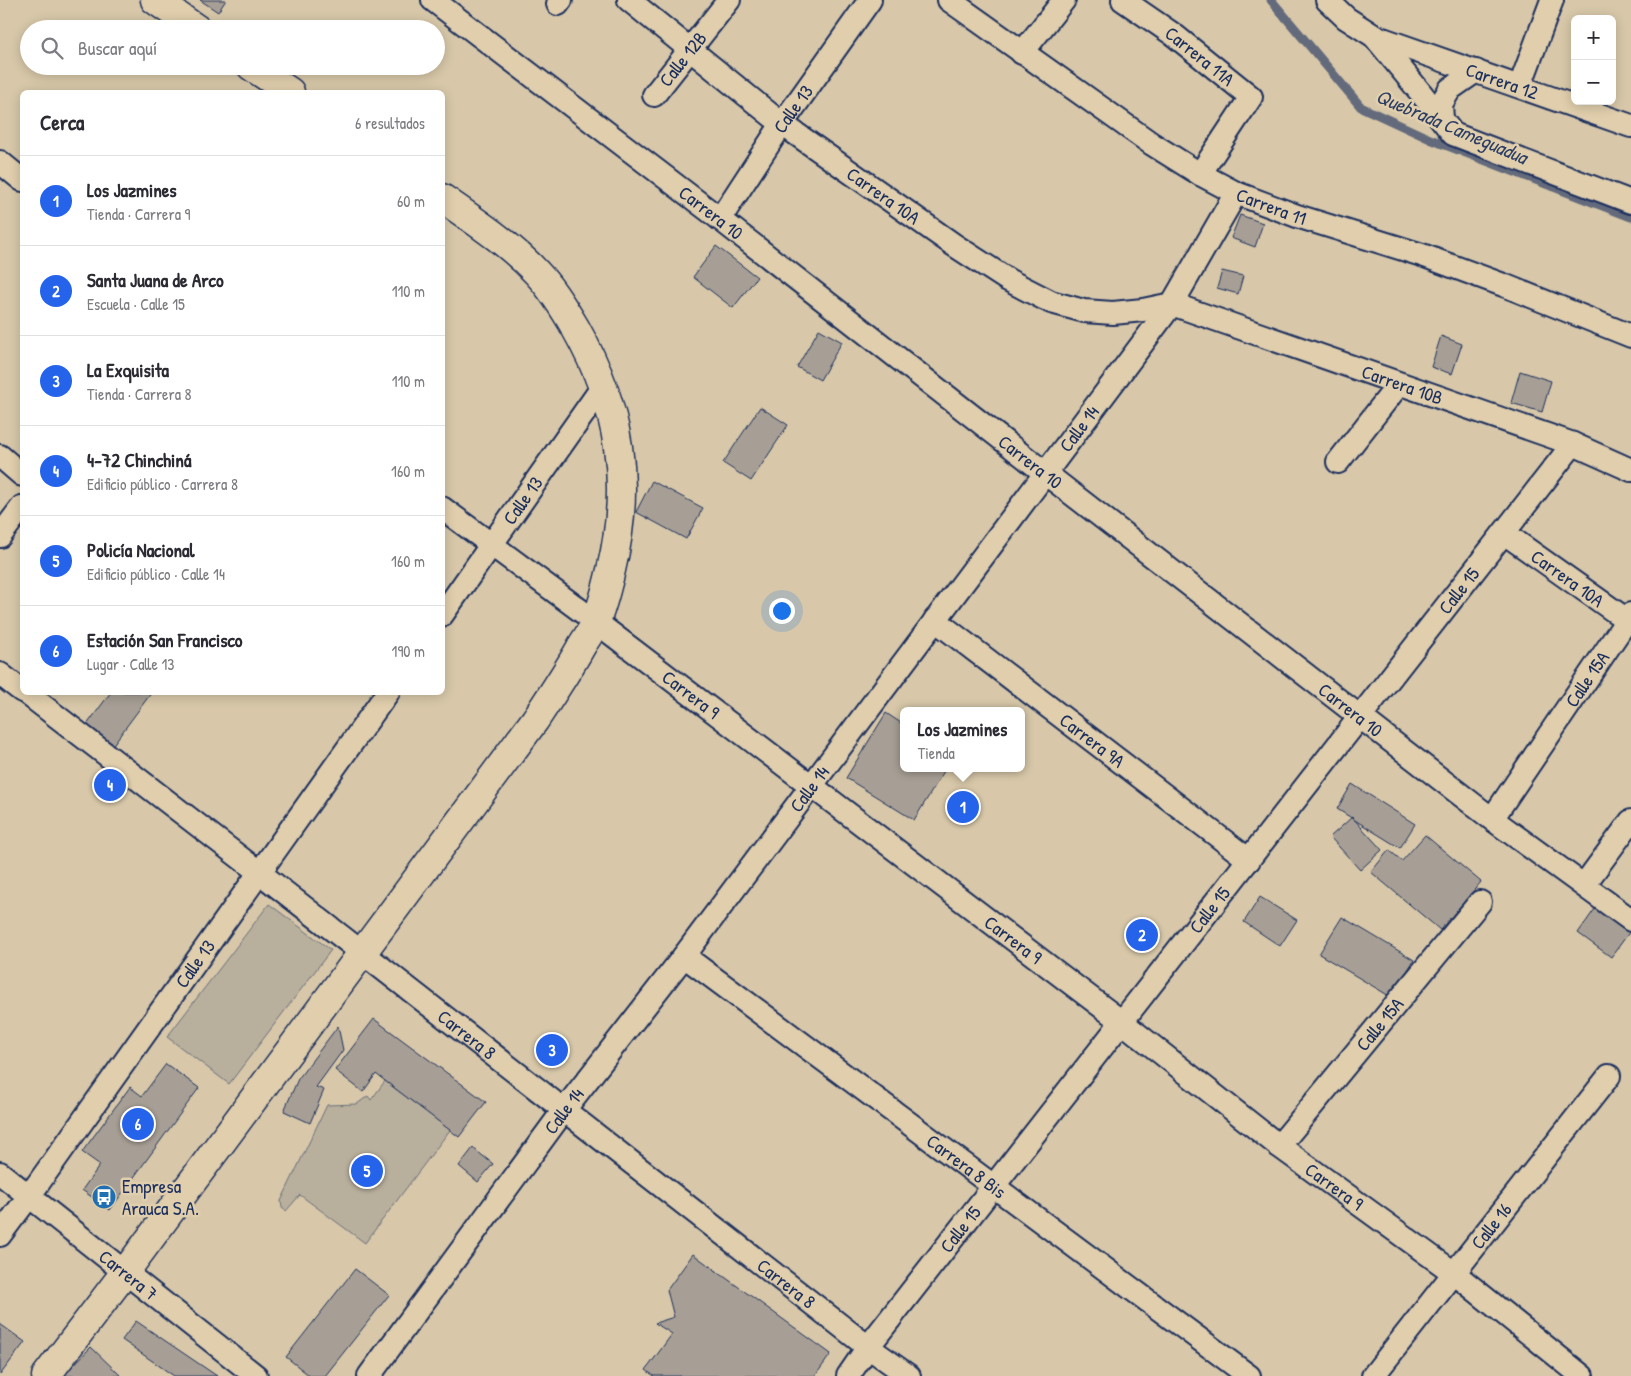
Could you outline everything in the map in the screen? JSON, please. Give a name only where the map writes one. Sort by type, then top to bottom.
[{"type":"main road","points":[[155,0],[184,20]]},
{"type":"main road","points":[[265,75],[287,90]]},
{"type":"main road","points":[[46,1376],[535,720],[596,622],[613,560],[619,529],[621,504],[621,471],[617,432],[603,386],[587,348],[563,307],[538,274],[508,246],[445,200]]},
{"type":"street","name":"Carrera 10","points":[[433,0],[720,219],[1045,474],[1492,819],[1631,920]]},
{"type":"street","name":"Carrera 10A","points":[[629,0],[782,124],[954,245],[1008,280],[1051,302],[1084,311],[1113,313],[1172,304]]},
{"type":"street","name":"Calle 12B","points":[[654,95],[730,0]]},
{"type":"street","name":"Calle 13","points":[[720,219],[782,124],[870,0]]},
{"type":"street","name":"Carrera 11","points":[[949,0],[1152,144],[1200,174],[1236,193],[1297,216],[1441,262],[1631,336]]},
{"type":"street","points":[[1022,53],[1064,0]]},
{"type":"street","name":"Carrera 11A","points":[[1123,0],[1174,35],[1251,97],[1200,174]]},
{"type":"street","name":"Carrera 12","points":[[1327,0],[1350,9],[1453,134],[1631,202]]},
{"type":"street","points":[[1520,86],[1552,0]]},
{"type":"street","name":"Carrera 12","points":[[1374,36],[1631,126]]},
{"type":"street","points":[[1442,119],[1441,104],[1450,89],[1476,71]]},
{"type":"street","points":[[0,162],[20,178]]},
{"type":"street","name":"Calle 14","points":[[368,1376],[564,1110],[684,956],[1172,304],[1236,193]]},
{"type":"street","name":"Carrera 10B","points":[[1172,304],[1573,444],[1631,470]]},
{"type":"street","points":[[1338,462],[1400,384]]},
{"type":"street","name":"Calle 13","points":[[445,611],[603,386]]},
{"type":"street","name":"Calle 15","points":[[848,1376],[868,1347],[1573,444]]},
{"type":"street","points":[[0,456],[20,473]]},
{"type":"street","points":[[0,536],[20,510]]},
{"type":"street","name":"Carrera 9","points":[[445,510],[596,622],[1122,1022],[1278,1146],[1454,1273],[1582,1376]]},
{"type":"street","name":"Carrera 10A","points":[[1504,533],[1630,619]]},
{"type":"street","name":"Calle 15A","points":[[1492,819],[1630,619]]},
{"type":"street","name":"Carrera 9A","points":[[935,620],[1249,860]]},
{"type":"street","name":"Carrera 8","points":[[0,674],[20,689]]},
{"type":"street","name":"Carrera 8","points":[[28,695],[260,873],[361,954],[868,1347],[909,1376]]},
{"type":"street","name":"Calle 13","points":[[0,1235],[386,695]]},
{"type":"street","points":[[1584,885],[1631,821]]},
{"type":"street","name":"Calle 15A","points":[[1278,1146],[1480,902]]},
{"type":"street","name":"Carrera 8 Bis","points":[[684,956],[1249,1376]]},
{"type":"street","name":"Calle 16","points":[[1373,1376],[1609,1076]]},
{"type":"street","name":"Carrera 7","points":[[0,1172],[256,1376]]},
{"type":"shaded area","points":[[269,904],[331,950],[229,1084],[167,1037]]},
{"type":"shaded area","points":[[385,1081],[450,1130],[365,1243],[300,1195],[286,1211],[282,1208],[281,1201],[327,1105],[357,1104],[368,1096],[371,1100]]},
{"type":"building","points":[[200,0],[226,0],[218,12]]},
{"type":"building","points":[[1240,215],[1263,223],[1255,247],[1231,238]]},
{"type":"building","points":[[716,246],[757,277],[733,308],[693,277]]},
{"type":"building","points":[[1222,271],[1243,276],[1238,294],[1217,288]]},
{"type":"building","points":[[819,329],[842,342],[820,380],[797,367]]},
{"type":"building","points":[[1441,336],[1462,344],[1452,374],[1431,367]]},
{"type":"building","points":[[1520,371],[1551,381],[1542,412],[1511,403]]},
{"type":"building","points":[[760,407],[788,425],[751,481],[723,463]]},
{"type":"building","points":[[652,481],[703,508],[686,539],[636,512]]},
{"type":"building","points":[[109,695],[150,695],[112,746],[86,726]]},
{"type":"building","points":[[886,713],[900,722],[900,772],[944,772],[914,820],[846,778]]},
{"type":"building","points":[[1352,784],[1415,824],[1400,848],[1337,809]]},
{"type":"building","points":[[1352,817],[1382,850],[1360,870],[1330,837]]},
{"type":"building","points":[[1425,835],[1481,882],[1440,930],[1371,872],[1389,850],[1402,861]]},
{"type":"building","points":[[1260,897],[1297,920],[1280,946],[1244,922]]},
{"type":"building","points":[[1597,906],[1631,930],[1611,957],[1578,933]]},
{"type":"building","points":[[1342,917],[1414,960],[1391,997],[1319,954]]},
{"type":"building","points":[[374,1019],[486,1102],[459,1137],[376,1074],[363,1092],[335,1070]]},
{"type":"building","points":[[338,1026],[343,1050],[316,1087],[324,1090],[310,1123],[284,1111],[298,1079]]},
{"type":"building","points":[[166,1064],[199,1088],[110,1210],[82,1190],[100,1165],[82,1152],[130,1087],[142,1096]]},
{"type":"building","points":[[473,1148],[493,1164],[478,1182],[459,1166]]},
{"type":"building","points":[[693,1254],[831,1354],[815,1376],[654,1376],[646,1370],[672,1334],[655,1323],[674,1317],[667,1290]]},
{"type":"building","points":[[355,1269],[389,1295],[325,1376],[310,1376],[286,1357]]},
{"type":"building","points":[[136,1321],[217,1376],[174,1376],[122,1340]]},
{"type":"building","points":[[0,1324],[25,1342],[0,1375]]},
{"type":"building","points":[[91,1347],[121,1376],[63,1376]]},
{"type":"waterway","name":"Quebrada Cameguadua","points":[[1271,0],[1361,107],[1430,139],[1631,217]]},
{"type":"place","name":"4-72 Chinchiná","points":[[110,785]]},
{"type":"place","name":"Los Jazmines","points":[[963,807]]},
{"type":"place","name":"Santa Juana de Arco","points":[[1142,935]]},
{"type":"place","name":"La Exquisita","points":[[552,1050]]},
{"type":"place","name":"Estación San Francisco","points":[[138,1124]]},
{"type":"place","name":"Policía Nacional","points":[[367,1171]]},
{"type":"place","name":"Empresa Arauca S.A.","points":[[104,1197]]}]
